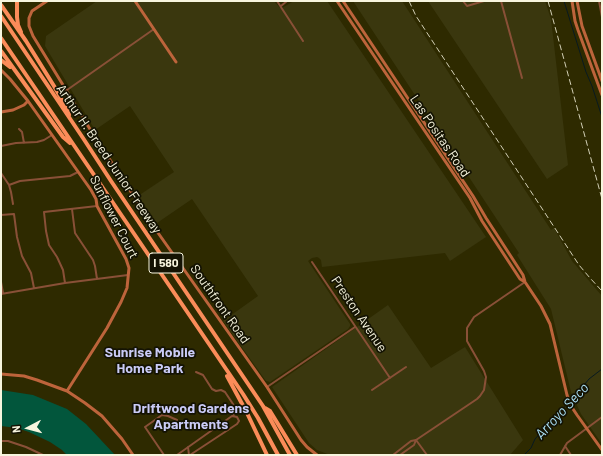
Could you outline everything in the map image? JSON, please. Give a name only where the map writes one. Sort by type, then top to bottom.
[{"type":"highway","points":[[17,1],[16,16],[18,25],[26,41]]},
{"type":"highway","points":[[1,5],[26,41],[54,86],[71,119]]},
{"type":"highway","name":"Arthur H. Breed Junior Freeway","points":[[1,16],[263,406],[290,455]]},
{"type":"highway","name":"Arthur H. Breed Junior Freeway","points":[[1,38],[180,300],[258,418],[278,455]]},
{"type":"highway","points":[[1,51],[63,137],[73,145]]},
{"type":"highway","points":[[1,60],[14,69]]},
{"type":"highway","points":[[216,356],[247,413],[267,455]]},
{"type":"highway","points":[[263,406],[270,411],[297,455]]},
{"type":"street","name":"Southfront Road","points":[[47,1],[32,11],[29,18],[29,26],[33,36],[93,134],[156,230],[267,387],[301,440],[317,455]]},
{"type":"street","points":[[135,1],[176,62]]},
{"type":"street","points":[[277,1],[302,41]]},
{"type":"street","points":[[280,6],[288,1]]},
{"type":"street","name":"Las Positas Road","points":[[337,1],[470,198],[482,221],[520,279],[525,282]]},
{"type":"street","name":"Las Positas Road","points":[[343,1],[473,196],[541,306],[550,324],[567,394],[574,410],[602,450]]},
{"type":"street","points":[[463,1],[466,6],[484,1]]},
{"type":"street","points":[[501,1],[522,78]]},
{"type":"street","points":[[572,1],[578,30],[602,95]]},
{"type":"street","points":[[577,1],[583,30],[602,80]]},
{"type":"street","points":[[600,2],[602,17]]},
{"type":"street","points":[[67,90],[154,29]]},
{"type":"street","name":"Sunflower Court","points":[[1,70],[28,101],[91,190],[96,199],[97,206],[126,259],[129,268],[127,288],[121,302],[107,328],[67,391]]},
{"type":"street","points":[[1,112],[24,106],[28,101]]},
{"type":"street","points":[[18,129],[22,132],[24,143]]},
{"type":"street","points":[[1,146],[37,142],[52,135]]},
{"type":"street","points":[[9,185],[20,181],[70,176],[78,172]]},
{"type":"street","points":[[1,174],[9,185],[13,204]]},
{"type":"street","points":[[65,283],[63,270],[49,245],[44,212],[97,206]]},
{"type":"street","points":[[72,209],[75,233],[93,260],[97,279]]},
{"type":"street","points":[[1,215],[14,214],[17,237],[22,256],[31,274],[34,288]]},
{"type":"street","name":"Preston Avenue","points":[[312,262],[390,378]]},
{"type":"street","points":[[1,282],[2,294],[65,283],[128,275]]},
{"type":"street","points":[[393,455],[411,441],[416,440],[480,396],[484,390],[486,377],[484,370],[467,341],[467,328],[474,317],[525,282]]},
{"type":"street","points":[[267,387],[355,327]]},
{"type":"street","points":[[372,390],[406,367]]},
{"type":"street","points":[[177,455],[236,413],[235,408],[225,392],[221,390],[216,391],[212,388],[203,375],[196,372]]},
{"type":"street","points":[[1,374],[24,376],[67,391],[102,416],[122,439],[133,455]]},
{"type":"street","points":[[164,455],[144,427],[162,415],[176,420]]},
{"type":"street","points":[[188,447],[189,455],[237,424],[239,421],[237,417],[232,416]]},
{"type":"street","points":[[560,455],[567,443],[602,417]]},
{"type":"street","points":[[400,455],[414,445],[416,440]]},
{"type":"street","points":[[416,440],[427,455]]},
{"type":"street","points":[[1,441],[8,441],[26,447],[43,455]]},
{"type":"street","points":[[565,446],[571,455]]},
{"type":"shaded area","points":[[97,1],[274,1],[279,7],[282,8],[294,1],[327,1],[486,237],[450,261],[445,253],[322,267],[321,260],[319,258],[312,258],[308,261],[350,326],[348,329],[270,382],[266,381],[223,321],[258,296],[192,199],[157,223],[138,196],[174,172],[130,106],[95,130],[45,46],[46,36]]},
{"type":"shaded area","points":[[353,1],[402,1],[551,230],[554,228],[572,261],[602,296],[602,444],[581,414],[571,392],[551,309],[517,255],[519,253]]},
{"type":"shaded area","points":[[428,1],[545,1],[551,19],[568,165],[547,179]]},
{"type":"shaded area","points":[[388,305],[431,368],[465,347],[523,440],[510,455],[330,455],[317,450],[309,443],[272,387]]},
{"type":"green space","points":[[1,390],[33,395],[67,409],[86,424],[115,455],[67,455],[50,442],[29,432],[17,428],[1,426]]},
{"type":"waterway","points":[[564,1],[602,117]]},
{"type":"waterway","name":"Arroyo Seco","points":[[571,401],[589,379],[602,369]]},
{"type":"waterway","name":"Arroyo Seco","points":[[524,455],[531,448],[535,439],[568,403]]},
{"type":"railway","points":[[409,1],[416,16],[579,265],[602,291]]},
{"type":"railway","points":[[548,1],[602,199]]},
{"type":"district","name":"Sunrise Mobile Home Park","points":[[150,360]]},
{"type":"district","name":"Driftwood Gardens Apartments","points":[[191,416]]}]
